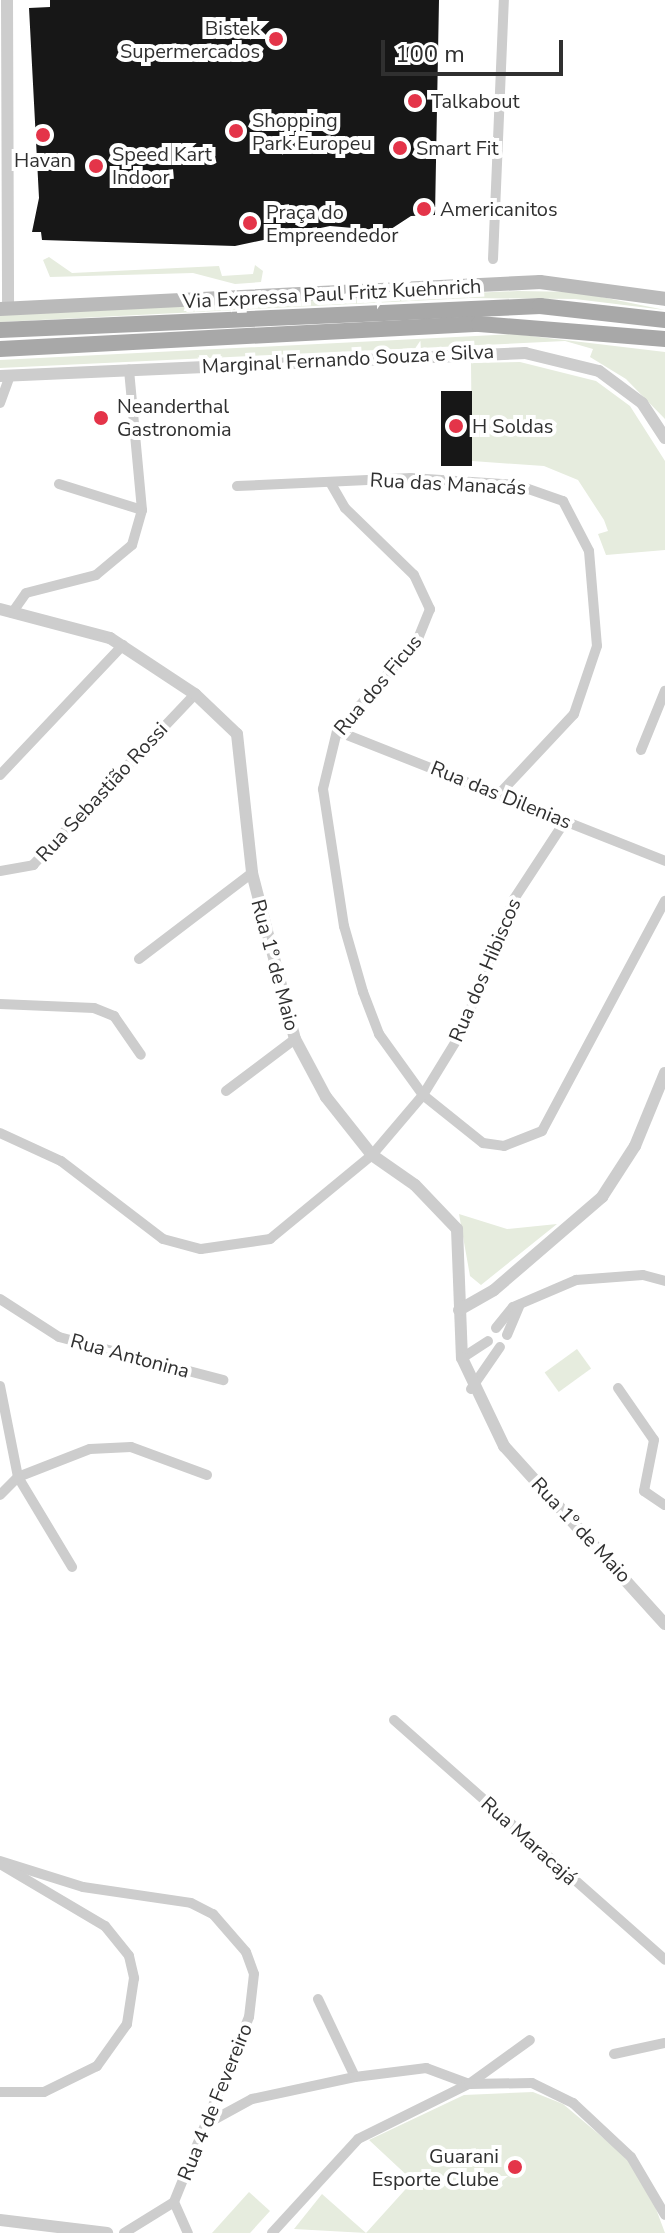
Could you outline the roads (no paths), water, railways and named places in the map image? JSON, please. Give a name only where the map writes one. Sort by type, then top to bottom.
[{"type":"main road","points":[[4,308],[540,282],[665,299]]},
{"type":"main road","name":"Via Expressa Paul Fritz Kuehnrich","points":[[0,330],[540,306],[665,320]]},
{"type":"main road","name":"Via Expressa Paul Fritz Kuehnrich","points":[[0,349],[479,324],[665,339]]},
{"type":"street","points":[[4,308],[7,0]]},
{"type":"street","points":[[493,259],[504,0]]},
{"type":"street","name":"Marginal Fernando Souza e Silva","points":[[5,376],[525,353],[599,371],[642,403],[665,438]]},
{"type":"street","points":[[6,611],[26,593],[75,583],[119,561],[136,537],[142,510],[129,370]]},
{"type":"street","points":[[0,403],[5,376]]},
{"type":"street","name":"Rua das Manacás","points":[[237,486],[330,482],[517,485],[563,501],[577,521],[597,591],[593,661],[574,714],[500,793]]},
{"type":"street","name":"Rua dos Ficus","points":[[330,482],[345,508],[414,575],[430,609],[417,641],[337,731],[323,789],[344,926],[379,1034],[423,1095],[483,1143],[504,1146],[542,1131],[665,901]]},
{"type":"street","points":[[59,484],[142,510]]},
{"type":"street","name":"Rua 1º de Maio","points":[[6,611],[123,645],[195,694],[237,734],[252,873],[295,1039],[326,1097],[372,1155],[425,1194],[457,1229],[463,1252],[459,1310],[462,1358],[471,1389],[504,1446],[665,1624]]},
{"type":"street","points":[[0,775],[123,645]]},
{"type":"street","points":[[641,750],[665,691]]},
{"type":"street","name":"Rua Sebastião Rossi","points":[[0,871],[33,865],[195,694]]},
{"type":"street","name":"Rua das Dilenias","points":[[337,731],[500,793],[665,861]]},
{"type":"street","name":"Rua dos Hibiscos","points":[[0,1133],[61,1161],[163,1239],[201,1249],[270,1239],[372,1155],[423,1095],[461,1033],[514,899],[565,821]]},
{"type":"street","points":[[139,959],[252,873]]},
{"type":"street","points":[[0,1004],[94,1008],[114,1016],[141,1055]]},
{"type":"street","points":[[226,1091],[295,1039]]},
{"type":"street","points":[[459,1310],[505,1281],[602,1197],[635,1146],[665,1073]]},
{"type":"street","points":[[496,1328],[521,1303],[609,1275],[665,1281]]},
{"type":"street","name":"Rua Antonina","points":[[0,1299],[59,1337],[223,1380]]},
{"type":"street","points":[[507,1335],[521,1303]]},
{"type":"street","points":[[462,1358],[488,1341]]},
{"type":"street","points":[[471,1389],[500,1347]]},
{"type":"street","points":[[0,1386],[18,1477],[72,1567]]},
{"type":"street","points":[[618,1388],[654,1440],[644,1491],[665,1505]]},
{"type":"street","points":[[0,1495],[18,1477],[112,1447],[156,1453],[207,1475]]},
{"type":"street","name":"Rua Maracajá","points":[[394,1720],[665,1960]]},
{"type":"street","points":[[0,1863],[105,1926],[129,1956],[134,1978],[127,2024],[97,2066],[44,2092],[0,2092]]},
{"type":"street","name":"Rua 4 de Fevereiro","points":[[0,1863],[83,1887],[191,1903],[232,1932],[246,1952],[254,1996],[174,2202],[188,2233]]},
{"type":"street","points":[[318,1999],[355,2077]]},
{"type":"street","points":[[272,2233],[358,2139],[469,2084],[530,2040]]},
{"type":"street","points":[[614,2054],[665,2043]]},
{"type":"street","points":[[206,2124],[252,2099],[355,2077],[426,2068],[469,2084],[532,2083],[573,2103],[631,2157],[665,2215]]},
{"type":"street","points":[[124,2233],[174,2202]]},
{"type":"street","points":[[0,2220],[107,2233]]},
{"type":"street","points":[[31,2233],[42,2224]]},
{"type":"place","name":"Bistek Supermercados","points":[[276,39]]},
{"type":"place","name":"Talkabout","points":[[415,101]]},
{"type":"place","name":"Shopping Park Europeu","points":[[236,131]]},
{"type":"place","name":"Havan","points":[[43,135]]},
{"type":"place","name":"Smart Fit","points":[[400,148]]},
{"type":"place","name":"Speed Kart Indoor","points":[[96,166]]},
{"type":"place","name":"Americanitos","points":[[424,209]]},
{"type":"place","name":"Praça do Empreendedor","points":[[250,223]]},
{"type":"place","name":"Neanderthal Gastronomia","points":[[101,418]]},
{"type":"place","name":"H Soldas","points":[[456,426]]},
{"type":"place","name":"Guarani Esporte Clube","points":[[515,2167]]}]
